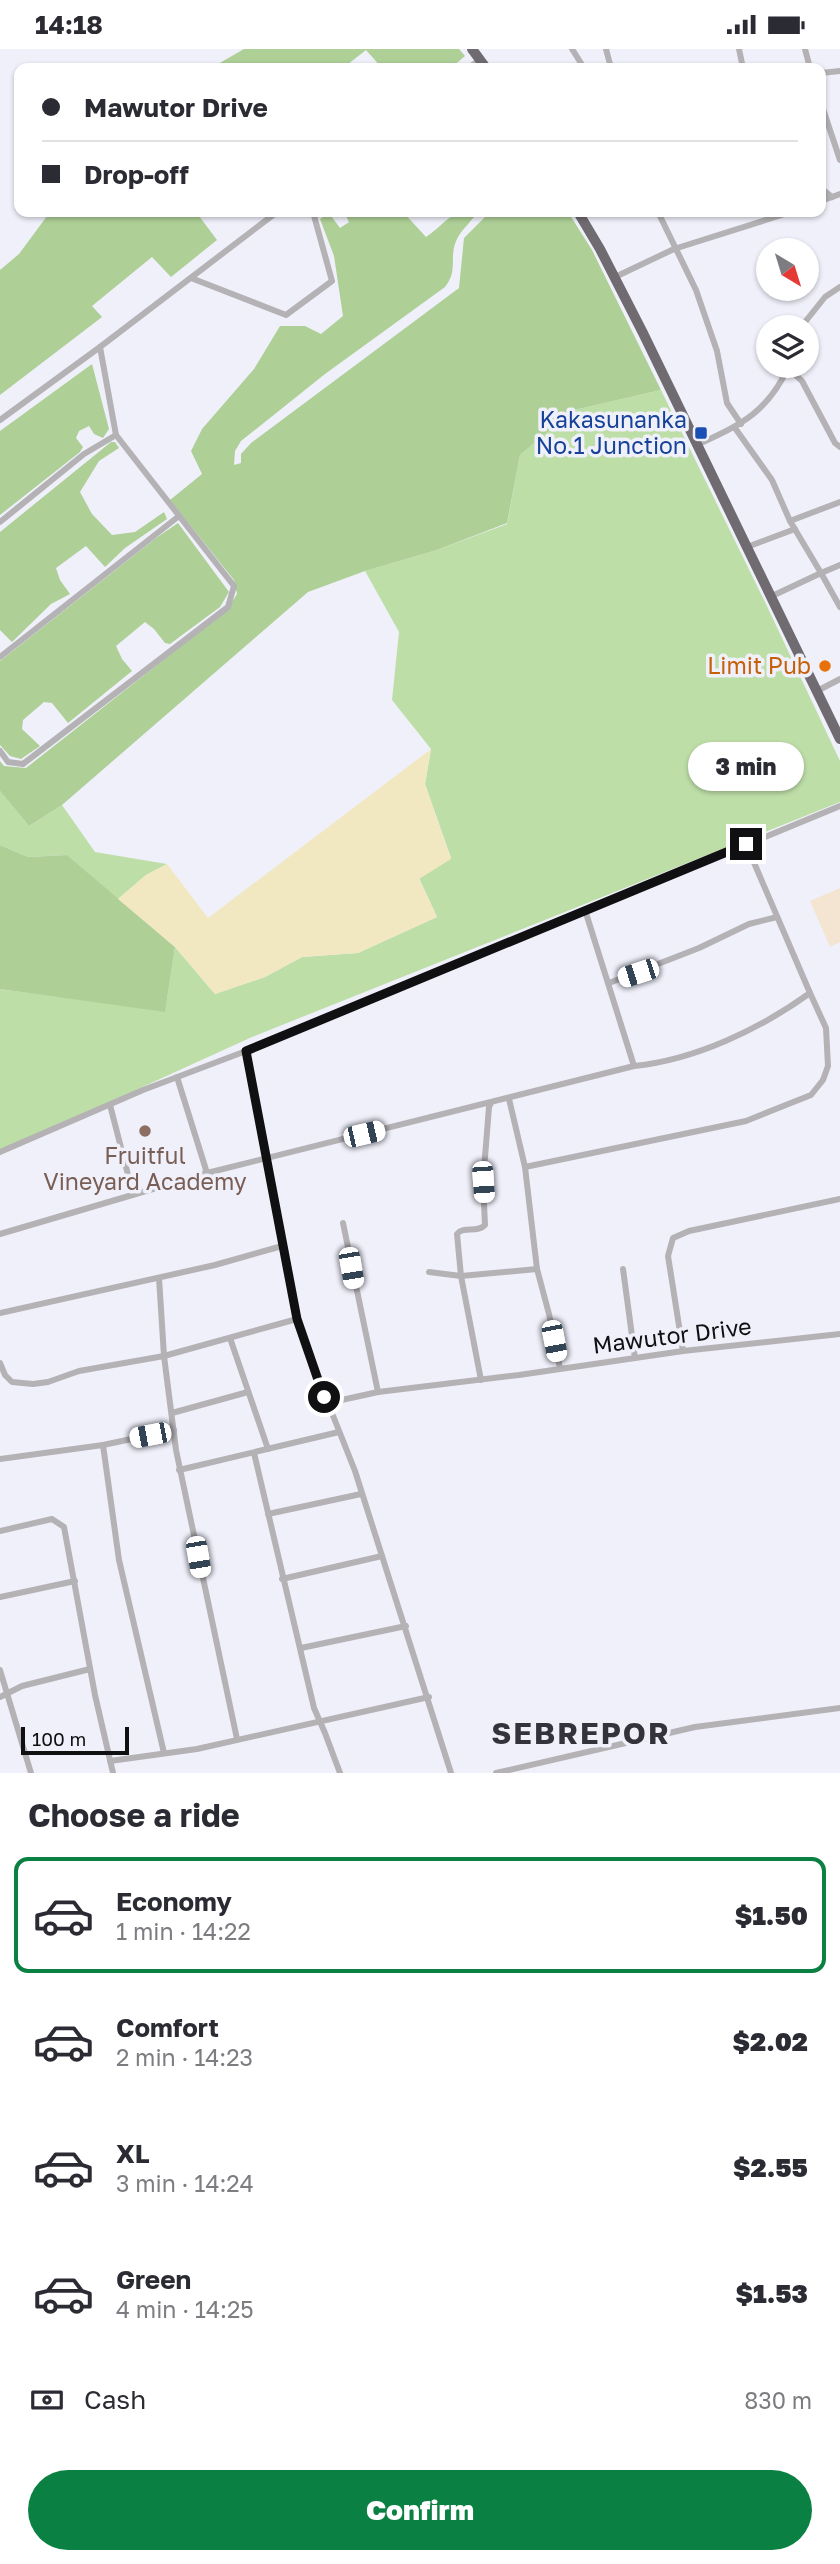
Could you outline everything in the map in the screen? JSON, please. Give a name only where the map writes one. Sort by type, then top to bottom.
[{"type":"highway","points":[[582,217],[614,277],[840,740]]},
{"type":"street","points":[[826,117],[840,157]]},
{"type":"street","points":[[826,192],[832,197]]},
{"type":"street","points":[[826,199],[840,194]]},
{"type":"street","points":[[0,420],[270,217]]},
{"type":"street","points":[[191,278],[286,315],[332,281],[314,217]]},
{"type":"street","points":[[660,217],[696,290],[717,351],[727,403],[840,607]]},
{"type":"street","points":[[614,277],[674,249],[768,217]]},
{"type":"street","points":[[810,315],[818,304],[840,287]]},
{"type":"street","points":[[0,751],[8,762],[23,764],[228,607],[234,586],[116,435],[100,347]]},
{"type":"street","points":[[697,446],[738,426],[770,400],[783,378]]},
{"type":"street","points":[[799,378],[835,443],[840,447]]},
{"type":"street","points":[[0,522],[84,454],[116,435]]},
{"type":"street","points":[[790,521],[840,502]]},
{"type":"street","points":[[0,657],[179,516]]},
{"type":"street","points":[[747,547],[795,529]]},
{"type":"street","points":[[771,597],[840,565]]},
{"type":"street","points":[[817,691],[840,679]]},
{"type":"street","points":[[0,1153],[177,1077],[840,806]]},
{"type":"street","points":[[525,1167],[746,1121],[811,1095],[823,1080],[828,1066],[826,1028],[746,844]]},
{"type":"street","points":[[585,911],[634,1066]]},
{"type":"street","points":[[609,983],[699,948],[749,924],[777,918]]},
{"type":"street","points":[[0,1234],[206,1173],[673,1058],[729,1039],[780,1014],[810,993]]},
{"type":"street","points":[[246,1051],[297,1319],[319,1388],[328,1403],[355,1471],[451,1773]]},
{"type":"street","points":[[177,1077],[206,1173]]},
{"type":"street","points":[[509,1098],[525,1167],[537,1269],[560,1368]]},
{"type":"street","points":[[481,1380],[461,1276],[458,1231],[478,1229],[485,1225],[483,1182],[491,1103]]},
{"type":"street","points":[[110,1105],[133,1194]]},
{"type":"street","points":[[683,1352],[668,1256],[673,1238],[689,1231],[840,1199]]},
{"type":"street","points":[[343,1223],[378,1392]]},
{"type":"street","points":[[0,1313],[159,1278],[282,1246]]},
{"type":"street","points":[[429,1272],[461,1276],[537,1269]]},
{"type":"street","points":[[623,1269],[635,1358]]},
{"type":"street","points":[[159,1278],[164,1356],[180,1470],[237,1739]]},
{"type":"street","points":[[0,1363],[5,1375],[12,1382],[48,1382],[79,1371],[164,1356],[297,1319]]},
{"type":"street","name":"Mawutor Drive","points":[[328,1403],[378,1392],[840,1334]]},
{"type":"street","points":[[230,1338],[268,1449]]},
{"type":"street","points":[[172,1413],[248,1392]]},
{"type":"street","points":[[0,1459],[103,1445],[174,1430]]},
{"type":"street","points":[[180,1470],[339,1432]]},
{"type":"street","points":[[103,1445],[119,1560],[164,1753]]},
{"type":"street","points":[[254,1453],[309,1692],[340,1773]]},
{"type":"street","points":[[268,1514],[361,1494]]},
{"type":"street","points":[[0,1531],[52,1519],[59,1521],[64,1527],[90,1669],[113,1773]]},
{"type":"street","points":[[282,1580],[382,1556]]},
{"type":"street","points":[[0,1597],[75,1581]]},
{"type":"street","points":[[301,1648],[406,1626]]},
{"type":"street","points":[[3,1695],[22,1686],[90,1669]]},
{"type":"street","points":[[0,1670],[3,1695],[31,1773]]},
{"type":"street","points":[[110,1761],[197,1749],[429,1697]]},
{"type":"street","points":[[496,1773],[523,1770],[695,1727],[840,1708]]},
{"type":"shaded area","points":[[840,888],[840,942],[830,947],[810,901]]},
{"type":"green space","points":[[244,49],[459,49],[465,56],[457,63],[378,63],[366,50],[349,63],[220,63]]},
{"type":"green space","points":[[46,217],[200,217],[217,240],[171,277],[152,257],[92,306],[102,317],[0,395],[0,270],[19,254]]},
{"type":"green space","points":[[332,217],[340,228],[349,222],[346,217],[408,217],[426,237],[452,217],[474,217],[454,246],[452,275],[445,287],[325,374],[241,441],[235,451],[234,465],[241,463],[241,454],[251,443],[459,288],[464,238],[485,217],[571,217],[592,250],[661,390],[574,410],[520,455],[507,523],[437,550],[365,571],[308,592],[62,805],[29,826],[0,791],[0,761],[4,766],[26,768],[227,610],[237,594],[234,580],[170,500],[202,474],[191,451],[202,429],[254,369],[280,326],[305,326],[321,334],[343,316],[334,256],[320,219]]},
{"type":"green space","points":[[92,364],[109,429],[103,438],[94,434],[89,426],[79,431],[76,438],[83,447],[80,452],[0,515],[0,431]]},
{"type":"green space","points":[[661,390],[840,761],[840,802],[252,1037],[0,1152],[0,989],[165,1011],[175,947],[215,994],[265,977],[302,957],[358,953],[437,917],[419,878],[451,858],[425,784],[431,749],[392,700],[399,632],[365,571],[437,550],[507,524],[520,455],[574,410]]},
{"type":"green space","points":[[111,442],[115,442],[119,448],[99,461],[80,492],[92,514],[112,535],[135,532],[164,512],[167,519],[125,548],[105,567],[86,546],[56,568],[60,580],[70,594],[51,604],[12,642],[0,630],[0,532]]},
{"type":"green space","points":[[178,523],[229,592],[220,607],[170,644],[165,643],[145,622],[116,646],[132,671],[68,723],[52,703],[44,702],[23,720],[22,729],[40,746],[21,759],[10,756],[0,745],[0,661]]},
{"type":"green space","points":[[0,791],[29,826],[62,805],[95,852],[167,864],[146,875],[118,899],[67,855],[28,857],[0,845]]},
{"type":"green space","points":[[0,845],[28,857],[67,855],[175,947],[165,1012],[0,989]]},
{"type":"sand","points":[[431,749],[425,784],[451,859],[419,879],[437,917],[358,953],[302,957],[265,977],[215,994],[175,947],[118,899],[146,875],[167,864],[208,918]]},
{"type":"place","name":"Kakasunanka No.1 Junction","points":[[701,433]]},
{"type":"place","name":"Limit Pub","points":[[825,666]]},
{"type":"place","name":"Fruitful Vineyard Academy","points":[[145,1131]]},
{"type":"district","name":"SEBREPOR","points":[[581,1734]]},
{"type":"route","points":[[324,1397],[297,1319],[246,1051],[746,844]]}]
